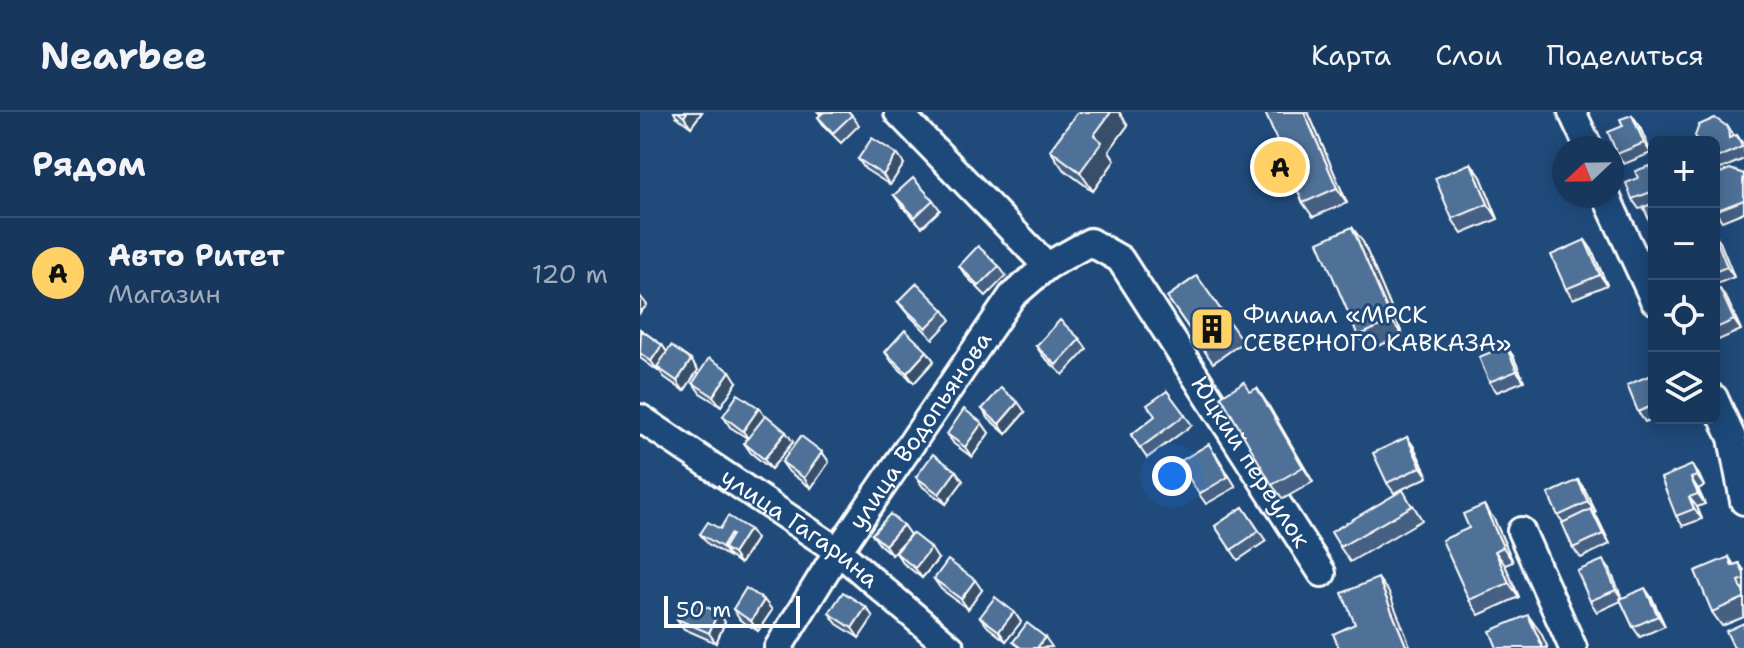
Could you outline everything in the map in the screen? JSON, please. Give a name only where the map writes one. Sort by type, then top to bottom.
[{"type":"street","points":[[898,112],[1047,266]]},
{"type":"street","points":[[1572,112],[1583,136]]},
{"type":"street","points":[[1612,208],[1648,287]]},
{"type":"street","name":"улица Водопьянова","points":[[778,648],[838,551],[1012,296],[1047,266],[1090,242]]},
{"type":"street","name":"Юцкий переулок","points":[[1090,242],[1120,259],[1322,573]]},
{"type":"street","points":[[1720,411],[1732,438],[1744,501]]},
{"type":"street","name":"улица Гагарина","points":[[640,418],[838,551],[951,648]]},
{"type":"street","points":[[1521,531],[1573,648]]},
{"type":"building","points":[[824,112],[849,112],[852,115],[833,133],[818,117]]},
{"type":"building","points":[[1078,112],[1111,112],[1094,135],[1102,142],[1080,172],[1050,150]]},
{"type":"building","points":[[1265,112],[1304,112],[1337,188],[1303,203]]},
{"type":"building","points":[[1632,115],[1644,143],[1624,151],[1624,136],[1610,136],[1608,132],[1623,126],[1620,119]]},
{"type":"building","points":[[1715,118],[1728,127],[1729,138],[1737,135],[1742,147],[1720,156],[1720,136],[1695,136],[1699,125]]},
{"type":"building","points":[[872,138],[897,154],[883,175],[858,159]]},
{"type":"building","points":[[1471,163],[1488,204],[1452,219],[1435,178]]},
{"type":"building","points":[[1648,166],[1648,193],[1632,199],[1626,183],[1638,178],[1635,171]]},
{"type":"building","points":[[1730,169],[1744,174],[1744,200],[1720,209],[1720,173]]},
{"type":"building","points":[[913,178],[933,200],[915,217],[894,195]]},
{"type":"building","points":[[1352,227],[1392,321],[1358,336],[1318,242]]},
{"type":"building","points":[[1585,240],[1600,275],[1566,289],[1551,255]]},
{"type":"building","points":[[978,246],[999,266],[979,286],[959,266]]},
{"type":"building","points":[[1720,249],[1727,267],[1720,270]]},
{"type":"building","name":"Филиал «МРСК СЕВЕРНОГО КАВКАЗА»","points":[[1197,276],[1230,323],[1200,344],[1167,297]]},
{"type":"building","points":[[917,283],[944,310],[926,328],[898,302]]},
{"type":"building","points":[[1720,289],[1734,320],[1720,326]]},
{"type":"building","points":[[1060,320],[1080,339],[1056,365],[1036,346]]},
{"type":"building","points":[[641,330],[662,345],[651,361],[640,353]]},
{"type":"building","points":[[905,330],[927,351],[907,373],[885,352]]},
{"type":"building","points":[[671,346],[691,360],[677,381],[657,367]]},
{"type":"building","points":[[1506,346],[1517,371],[1489,382],[1479,357]]},
{"type":"building","points":[[709,358],[730,371],[713,396],[693,383]]},
{"type":"building","points":[[1648,376],[1648,408],[1638,412],[1627,385]]},
{"type":"building","points":[[1244,382],[1250,392],[1257,388],[1303,467],[1272,485],[1221,396]]},
{"type":"building","points":[[1001,388],[1018,402],[999,424],[982,409]]},
{"type":"building","points":[[1167,391],[1185,415],[1140,448],[1131,435],[1155,416],[1147,405]]},
{"type":"building","points":[[738,394],[759,408],[743,431],[723,416]]},
{"type":"building","points":[[964,409],[982,423],[965,447],[947,434]]},
{"type":"building","points":[[766,415],[786,432],[764,459],[744,443]]},
{"type":"building","points":[[801,436],[822,452],[804,478],[782,462]]},
{"type":"building","points":[[1407,437],[1421,467],[1387,483],[1373,453]]},
{"type":"building","points":[[1209,444],[1228,477],[1199,494],[1179,462]]},
{"type":"building","points":[[933,454],[956,471],[939,494],[916,477]]},
{"type":"building","points":[[1692,465],[1697,476],[1691,478],[1698,494],[1689,497],[1694,509],[1676,516],[1661,478]]},
{"type":"building","points":[[1578,480],[1588,502],[1558,516],[1548,494]]},
{"type":"building","points":[[1403,490],[1412,506],[1340,547],[1331,532]]},
{"type":"building","points":[[1484,505],[1503,547],[1495,551],[1509,583],[1469,600],[1442,540],[1469,528],[1463,514]]},
{"type":"building","points":[[1243,507],[1259,531],[1231,550],[1215,526]]},
{"type":"building","points":[[1591,509],[1603,534],[1573,548],[1562,523]]},
{"type":"building","points":[[890,514],[903,525],[885,545],[872,534]]},
{"type":"building","points":[[728,516],[749,529],[733,554],[724,548],[732,535],[722,547],[700,534],[708,522],[720,529]]},
{"type":"building","points":[[912,533],[931,548],[915,568],[896,553]]},
{"type":"building","points":[[1729,557],[1732,566],[1739,563],[1744,574],[1744,579],[1739,581],[1744,598],[1712,612],[1695,571]]},
{"type":"building","points":[[948,560],[975,580],[961,599],[934,579]]},
{"type":"building","points":[[1603,560],[1616,590],[1590,601],[1577,571]]},
{"type":"building","points":[[1378,578],[1407,648],[1339,648],[1333,634],[1355,624],[1342,593]]},
{"type":"building","points":[[746,588],[764,600],[751,621],[733,609]]},
{"type":"building","points":[[1645,588],[1658,616],[1633,627],[1620,599]]},
{"type":"building","points":[[843,592],[866,607],[852,628],[829,613]]},
{"type":"building","points":[[995,597],[1014,612],[999,631],[980,617]]},
{"type":"building","points":[[686,598],[718,612],[709,633],[677,619]]},
{"type":"building","points":[[1528,615],[1543,648],[1497,648],[1490,631]]},
{"type":"building","points":[[1027,623],[1045,637],[1037,648],[1021,648],[1013,642]]},
{"type":"building","points":[[1744,623],[1744,648],[1734,648],[1726,631]]},
{"type":"place","name":"Авто Ритет","points":[[1280,167]]},
{"type":"place","name":"Филиал «МРСК СЕВЕРНОГО КАВКАЗА»","points":[[1212,329]]}]
